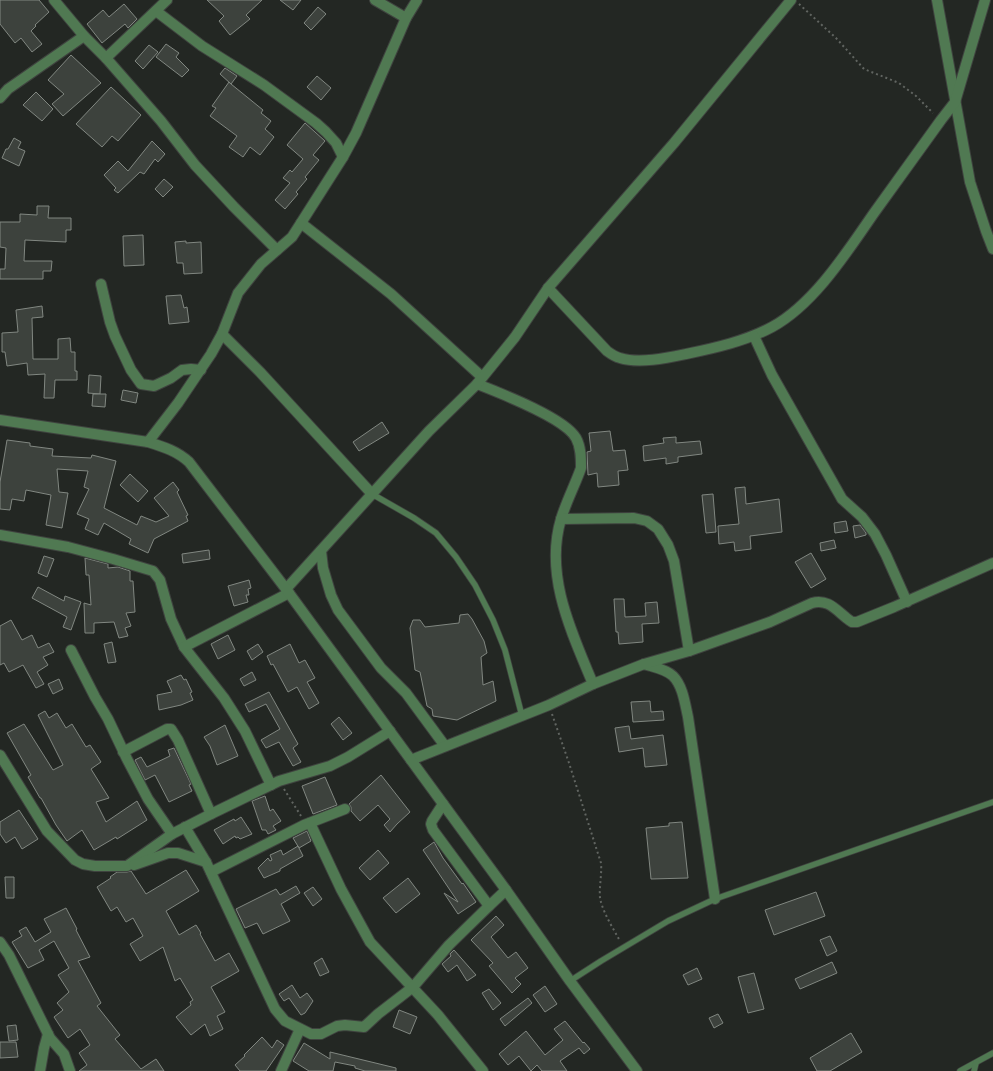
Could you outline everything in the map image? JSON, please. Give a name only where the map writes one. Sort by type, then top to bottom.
[{"type":"street","points":[[54,0],[84,36],[106,58],[161,121],[195,165],[276,250]]},
{"type":"street","points":[[106,58],[167,0]]},
{"type":"street","points":[[375,0],[406,18]]},
{"type":"street","points":[[148,442],[178,403],[211,354],[222,334],[238,294],[261,264],[292,237],[343,157],[356,133],[406,18],[417,0]]},
{"type":"street","points":[[184,647],[287,591],[429,431],[480,381],[515,337],[548,288],[674,143],[791,0]]},
{"type":"street","points":[[937,0],[970,182],[993,249]]},
{"type":"street","points":[[548,288],[607,351],[619,358],[631,361],[705,350],[754,336],[774,326],[795,311],[817,290],[851,246],[955,102],[985,0]]},
{"type":"street","points":[[156,11],[202,46],[270,89],[316,123],[336,143],[343,157]]},
{"type":"street","points":[[0,98],[8,89],[84,36]]},
{"type":"street","points":[[301,224],[391,294],[480,381],[559,422],[576,438],[580,450],[581,468],[560,519],[556,553],[559,590],[564,611],[593,684]]},
{"type":"street","points":[[101,284],[115,336],[131,370],[141,384],[154,386],[171,378],[182,370],[191,368],[201,370]]},
{"type":"street","points":[[222,334],[260,372],[372,494]]},
{"type":"street","points":[[754,336],[786,402],[842,499],[862,517],[875,534],[886,554],[907,602]]},
{"type":"street","points":[[0,420],[148,442],[172,449],[189,462],[287,591],[506,890],[570,982],[638,1071]]},
{"type":"street","points":[[560,519],[634,518],[647,521],[658,529],[668,545],[674,561],[690,651]]},
{"type":"street","points":[[0,535],[68,547],[153,571],[160,580],[171,619],[184,647],[224,698],[275,783]]},
{"type":"street","points":[[321,551],[323,568],[331,594],[338,610],[381,668],[406,693],[446,746]]},
{"type":"street","points":[[411,760],[549,705],[593,684],[644,664],[690,651],[770,622],[818,601],[827,603],[852,622],[863,621],[993,563]]},
{"type":"street","points":[[71,650],[148,799],[172,834]]},
{"type":"street","points":[[644,664],[658,668],[673,676],[682,690],[688,717],[715,899]]},
{"type":"street","points":[[123,752],[164,731],[171,729],[178,740],[211,814]]},
{"type":"street","points":[[127,866],[172,834],[185,827],[275,783],[330,766],[348,757],[390,731]]},
{"type":"street","points":[[0,755],[47,831],[75,860],[83,864],[95,866],[127,866],[143,863],[168,853],[178,854],[206,862]]},
{"type":"street","points":[[443,804],[432,822],[432,827],[488,906]]},
{"type":"street","points":[[211,872],[308,824],[345,809]]},
{"type":"street","points":[[308,824],[370,942],[438,1015],[483,1071]]},
{"type":"street","points":[[185,827],[211,872],[275,1009],[285,1021],[316,1035],[337,1026],[345,1025],[364,1027],[412,987],[449,944],[506,890]]},
{"type":"street","points":[[0,942],[9,955],[48,1034],[64,1054],[70,1071]]},
{"type":"street","points":[[281,1071],[300,1029]]},
{"type":"street","points":[[40,1071],[48,1034]]},
{"type":"lane","points":[[372,494],[414,518],[436,533],[476,585],[493,620],[505,650],[522,716]]},
{"type":"lane","points":[[570,982],[623,947],[668,921],[715,899],[993,802]]},
{"type":"lane","points":[[960,1071],[993,1053]]},
{"type":"lane","points":[[974,1071],[976,1063]]},
{"type":"path","points":[[796,0],[836,38],[864,69],[899,83],[916,96],[941,120]]},
{"type":"path","points":[[549,705],[601,863],[600,898],[623,947]]},
{"type":"path","points":[[275,783],[308,824]]},
{"type":"building","points":[[0,0],[39,0],[49,12],[35,25],[36,26],[31,31],[42,44],[32,52],[21,38],[15,43],[0,24]]},
{"type":"building","points":[[207,0],[262,0],[246,15],[250,19],[230,35],[219,21],[224,16]]},
{"type":"building","points":[[280,0],[301,0],[293,10]]},
{"type":"building","points":[[124,4],[137,19],[128,28],[125,24],[102,43],[87,24],[103,10],[109,17]]},
{"type":"building","points":[[318,7],[326,14],[311,30],[304,23]]},
{"type":"building","points":[[166,44],[179,53],[176,57],[189,70],[182,77],[156,57]]},
{"type":"building","points":[[149,45],[158,52],[143,69],[135,61]]},
{"type":"building","points":[[71,55],[101,83],[63,116],[52,104],[64,94],[48,80]]},
{"type":"building","points":[[225,68],[237,76],[231,84],[263,110],[261,113],[271,121],[265,129],[274,137],[260,155],[250,147],[243,157],[229,147],[237,136],[210,116],[216,108],[212,106],[229,82],[220,74]]},
{"type":"building","points":[[317,76],[331,88],[321,100],[307,87]]},
{"type":"building","points":[[111,87],[141,115],[118,141],[112,136],[102,147],[76,124]]},
{"type":"building","points":[[36,92],[53,109],[42,121],[23,105]]},
{"type":"building","points":[[305,123],[325,141],[313,155],[319,160],[305,177],[307,179],[296,192],[298,194],[285,209],[275,200],[290,183],[283,178],[290,170],[292,172],[303,159],[287,145]]},
{"type":"building","points":[[14,138],[21,142],[18,148],[25,151],[19,166],[2,158],[6,149],[8,149]]},
{"type":"building","points":[[152,141],[165,154],[158,162],[155,159],[144,174],[140,172],[118,193],[114,190],[116,188],[104,175],[118,161],[128,171]]},
{"type":"building","points":[[164,179],[173,187],[163,197],[155,189]]},
{"type":"building","points":[[37,206],[49,206],[48,218],[71,218],[71,230],[66,230],[66,242],[25,240],[24,261],[52,261],[51,271],[43,271],[43,279],[0,279],[0,269],[5,269],[6,248],[0,247],[0,222],[20,222],[20,214],[37,215]]},
{"type":"building","points":[[143,235],[144,265],[124,266],[123,236]]},
{"type":"building","points":[[186,241],[186,243],[201,242],[202,273],[184,274],[183,263],[177,263],[175,242]]},
{"type":"building","points":[[181,295],[184,308],[187,307],[189,322],[169,324],[166,296]]},
{"type":"building","points":[[42,306],[43,317],[32,318],[33,359],[58,359],[58,339],[70,338],[71,352],[75,352],[75,371],[77,371],[77,380],[55,380],[54,398],[44,398],[45,374],[28,375],[27,363],[7,366],[5,352],[2,352],[2,333],[18,332],[16,310]]},
{"type":"building","points":[[89,375],[101,376],[100,394],[88,393]]},
{"type":"building","points":[[123,390],[138,393],[136,403],[121,400]]},
{"type":"building","points":[[93,394],[106,394],[105,407],[92,406]]},
{"type":"building","points":[[382,422],[389,433],[359,451],[353,442]]},
{"type":"building","points":[[610,431],[613,451],[625,450],[628,470],[618,471],[619,485],[598,487],[597,473],[588,475],[587,452],[591,451],[589,433]]},
{"type":"building","points":[[676,437],[676,443],[700,441],[702,454],[678,457],[678,462],[666,464],[666,458],[644,461],[643,446],[664,443],[663,438]]},
{"type":"building","points":[[7,440],[30,443],[30,446],[53,449],[52,456],[91,458],[92,455],[116,461],[104,508],[137,525],[141,516],[156,522],[169,516],[154,498],[173,482],[179,490],[177,492],[188,515],[186,516],[188,521],[154,539],[148,553],[129,544],[131,539],[104,523],[98,535],[85,529],[89,519],[77,514],[89,489],[84,487],[88,471],[57,469],[59,492],[68,493],[62,528],[46,525],[51,495],[26,490],[24,501],[12,499],[10,510],[0,509],[0,482]]},
{"type":"building","points":[[130,474],[148,491],[138,502],[120,485]]},
{"type":"building","points":[[745,487],[746,504],[779,499],[782,532],[750,536],[751,549],[735,551],[734,542],[719,544],[718,526],[739,524],[735,488]]},
{"type":"building","points":[[713,494],[716,532],[706,533],[702,495]]},
{"type":"building","points":[[846,521],[848,531],[835,533],[834,523]]},
{"type":"building","points":[[860,525],[866,535],[855,538],[853,526]]},
{"type":"building","points":[[834,540],[836,548],[821,551],[820,543]]},
{"type":"building","points":[[209,550],[210,559],[183,563],[182,554]]},
{"type":"building","points":[[811,553],[826,579],[811,588],[795,562]]},
{"type":"building","points":[[44,556],[54,559],[47,577],[38,573]]},
{"type":"building","points":[[85,558],[108,564],[108,568],[118,567],[130,571],[130,581],[133,581],[135,612],[126,613],[131,626],[125,628],[128,636],[119,638],[114,622],[94,623],[94,633],[85,633],[84,603],[91,605],[89,575],[86,575]]},
{"type":"building","points":[[249,580],[251,588],[248,589],[249,595],[246,595],[248,602],[234,606],[228,586]]},
{"type":"building","points":[[38,587],[64,601],[65,596],[81,602],[71,630],[63,627],[67,617],[32,598]]},
{"type":"building","points":[[614,599],[624,599],[625,617],[646,616],[645,603],[657,602],[659,623],[642,624],[643,642],[619,644],[618,632],[616,632]]},
{"type":"building","points":[[468,614],[484,641],[487,653],[481,657],[483,685],[493,681],[496,701],[457,720],[433,716],[432,709],[427,706],[420,672],[415,670],[410,628],[413,620],[420,620],[425,627],[459,623],[460,615]]},
{"type":"building","points":[[11,620],[22,640],[32,635],[38,648],[49,643],[54,652],[43,657],[48,665],[37,672],[44,684],[36,688],[23,665],[9,672],[4,663],[0,665],[0,626]]},
{"type":"building","points":[[228,635],[235,650],[218,659],[211,644]]},
{"type":"building","points":[[112,642],[116,662],[108,663],[104,644]]},
{"type":"building","points":[[258,644],[263,652],[252,660],[247,651]]},
{"type":"building","points":[[290,644],[299,663],[305,660],[315,678],[307,682],[319,703],[309,709],[297,687],[288,692],[267,656]]},
{"type":"building","points":[[252,672],[256,680],[244,686],[240,679]]},
{"type":"building","points":[[181,675],[184,680],[186,679],[192,692],[190,693],[193,700],[181,705],[159,710],[157,695],[172,692],[167,681]]},
{"type":"building","points":[[59,679],[63,689],[53,694],[48,684]]},
{"type":"building","points":[[269,692],[298,744],[293,748],[301,762],[293,766],[279,742],[266,748],[261,740],[280,729],[266,704],[249,712],[245,704]]},
{"type":"building","points":[[650,701],[651,712],[663,711],[664,720],[633,722],[631,702]]},
{"type":"building","points":[[45,711],[49,718],[57,713],[66,728],[72,724],[86,747],[90,745],[101,762],[91,769],[109,798],[96,802],[106,822],[137,801],[147,820],[117,839],[116,837],[94,850],[82,830],[67,841],[28,777],[31,775],[7,733],[24,724],[53,770],[63,765],[38,715]]},
{"type":"building","points":[[339,717],[352,733],[343,740],[331,724]]},
{"type":"building","points":[[225,725],[238,756],[217,765],[210,746],[204,737]]},
{"type":"building","points":[[629,726],[631,739],[663,735],[667,765],[645,767],[643,748],[619,752],[615,728]]},
{"type":"building","points":[[174,748],[191,784],[189,785],[192,791],[169,802],[155,775],[145,780],[135,760],[141,757],[147,767],[170,756],[168,750]]},
{"type":"building","points":[[381,775],[410,812],[390,832],[384,825],[390,819],[378,805],[360,821],[351,811],[349,804]]},
{"type":"building","points":[[325,777],[337,805],[313,814],[302,786]]},
{"type":"building","points":[[265,796],[270,811],[273,809],[281,821],[273,826],[276,830],[268,834],[266,830],[262,830],[252,801]]},
{"type":"building","points":[[19,810],[38,839],[22,849],[15,837],[6,843],[0,834],[0,822]]},
{"type":"building","points":[[241,817],[252,834],[240,839],[238,837],[236,838],[235,836],[223,844],[214,830],[234,819],[235,821]]},
{"type":"building","points":[[682,822],[688,878],[651,879],[646,828],[669,826],[669,823]]},
{"type":"building","points":[[307,831],[311,841],[299,848],[293,838]]},
{"type":"building","points":[[434,842],[443,858],[476,902],[458,914],[444,893],[458,902],[423,850]]},
{"type":"building","points":[[298,846],[303,856],[280,869],[280,871],[264,878],[258,868],[268,858],[270,861],[272,860],[270,855],[281,850],[283,855]]},
{"type":"building","points":[[378,850],[389,863],[370,880],[359,868]]},
{"type":"building","points":[[186,870],[199,891],[166,911],[179,935],[196,925],[215,961],[229,953],[239,971],[211,987],[225,1012],[217,1016],[223,1029],[210,1036],[205,1024],[191,1035],[176,1017],[191,1005],[190,1002],[193,1000],[180,978],[175,981],[163,947],[140,961],[130,944],[143,936],[133,918],[126,922],[117,907],[111,911],[97,887],[117,872],[131,871],[146,894]]},
{"type":"building","points":[[5,877],[14,877],[14,898],[6,898]]},
{"type":"building","points":[[408,878],[420,894],[396,913],[383,898]]},
{"type":"building","points":[[296,886],[300,893],[281,904],[290,921],[263,934],[257,923],[245,928],[236,909],[276,889],[280,895]]},
{"type":"building","points":[[313,887],[322,899],[313,906],[304,893]]},
{"type":"building","points":[[816,892],[825,916],[774,935],[765,910]]},
{"type":"building","points":[[66,908],[90,957],[78,961],[101,1003],[97,1006],[120,1035],[115,1039],[141,1069],[156,1059],[164,1071],[79,1071],[87,1065],[79,1053],[90,1045],[80,1029],[68,1038],[54,1017],[63,1010],[57,1003],[69,992],[58,975],[69,968],[54,941],[39,950],[44,960],[28,968],[12,942],[22,936],[19,931],[26,927],[35,942],[51,932],[44,919]]},
{"type":"building","points":[[496,916],[504,925],[491,937],[508,958],[516,952],[528,968],[515,978],[521,984],[512,993],[489,966],[493,963],[471,940]]},
{"type":"building","points":[[830,936],[837,951],[827,956],[820,940]]},
{"type":"building","points":[[454,950],[476,975],[467,981],[457,965],[448,972],[442,964],[451,956],[450,954]]},
{"type":"building","points":[[322,958],[329,972],[320,976],[314,963]]},
{"type":"building","points":[[832,962],[837,973],[800,989],[795,979]]},
{"type":"building","points":[[697,968],[702,979],[688,985],[683,975]]},
{"type":"building","points":[[754,973],[764,1009],[748,1013],[738,977]]},
{"type":"building","points":[[292,985],[300,998],[307,993],[313,1001],[305,1013],[301,1015],[289,998],[284,1001],[279,994]]},
{"type":"building","points":[[545,986],[557,1004],[545,1012],[533,995]]},
{"type":"building","points":[[489,989],[501,1003],[493,1010],[482,993]]},
{"type":"building","points":[[528,998],[532,1003],[505,1026],[500,1019]]},
{"type":"building","points":[[399,1010],[417,1017],[410,1034],[393,1027]]},
{"type":"building","points":[[718,1014],[723,1023],[714,1028],[709,1018]]},
{"type":"building","points":[[565,1021],[583,1043],[584,1042],[590,1049],[584,1054],[579,1048],[560,1061],[567,1071],[542,1071],[537,1065],[531,1071],[519,1056],[508,1065],[499,1054],[526,1031],[545,1055],[563,1040],[554,1029]]},
{"type":"building","points":[[16,1025],[18,1040],[9,1041],[7,1026]]},
{"type":"building","points":[[851,1033],[862,1052],[830,1071],[817,1071],[810,1058]]},
{"type":"building","points":[[262,1037],[272,1048],[277,1040],[284,1045],[266,1071],[240,1071],[235,1065]]},
{"type":"building","points":[[0,1042],[16,1042],[18,1057],[0,1058]]},
{"type":"building","points":[[304,1043],[330,1059],[330,1052],[396,1068],[396,1071],[365,1071],[355,1068],[355,1066],[335,1062],[333,1071],[309,1071],[293,1061]]}]
